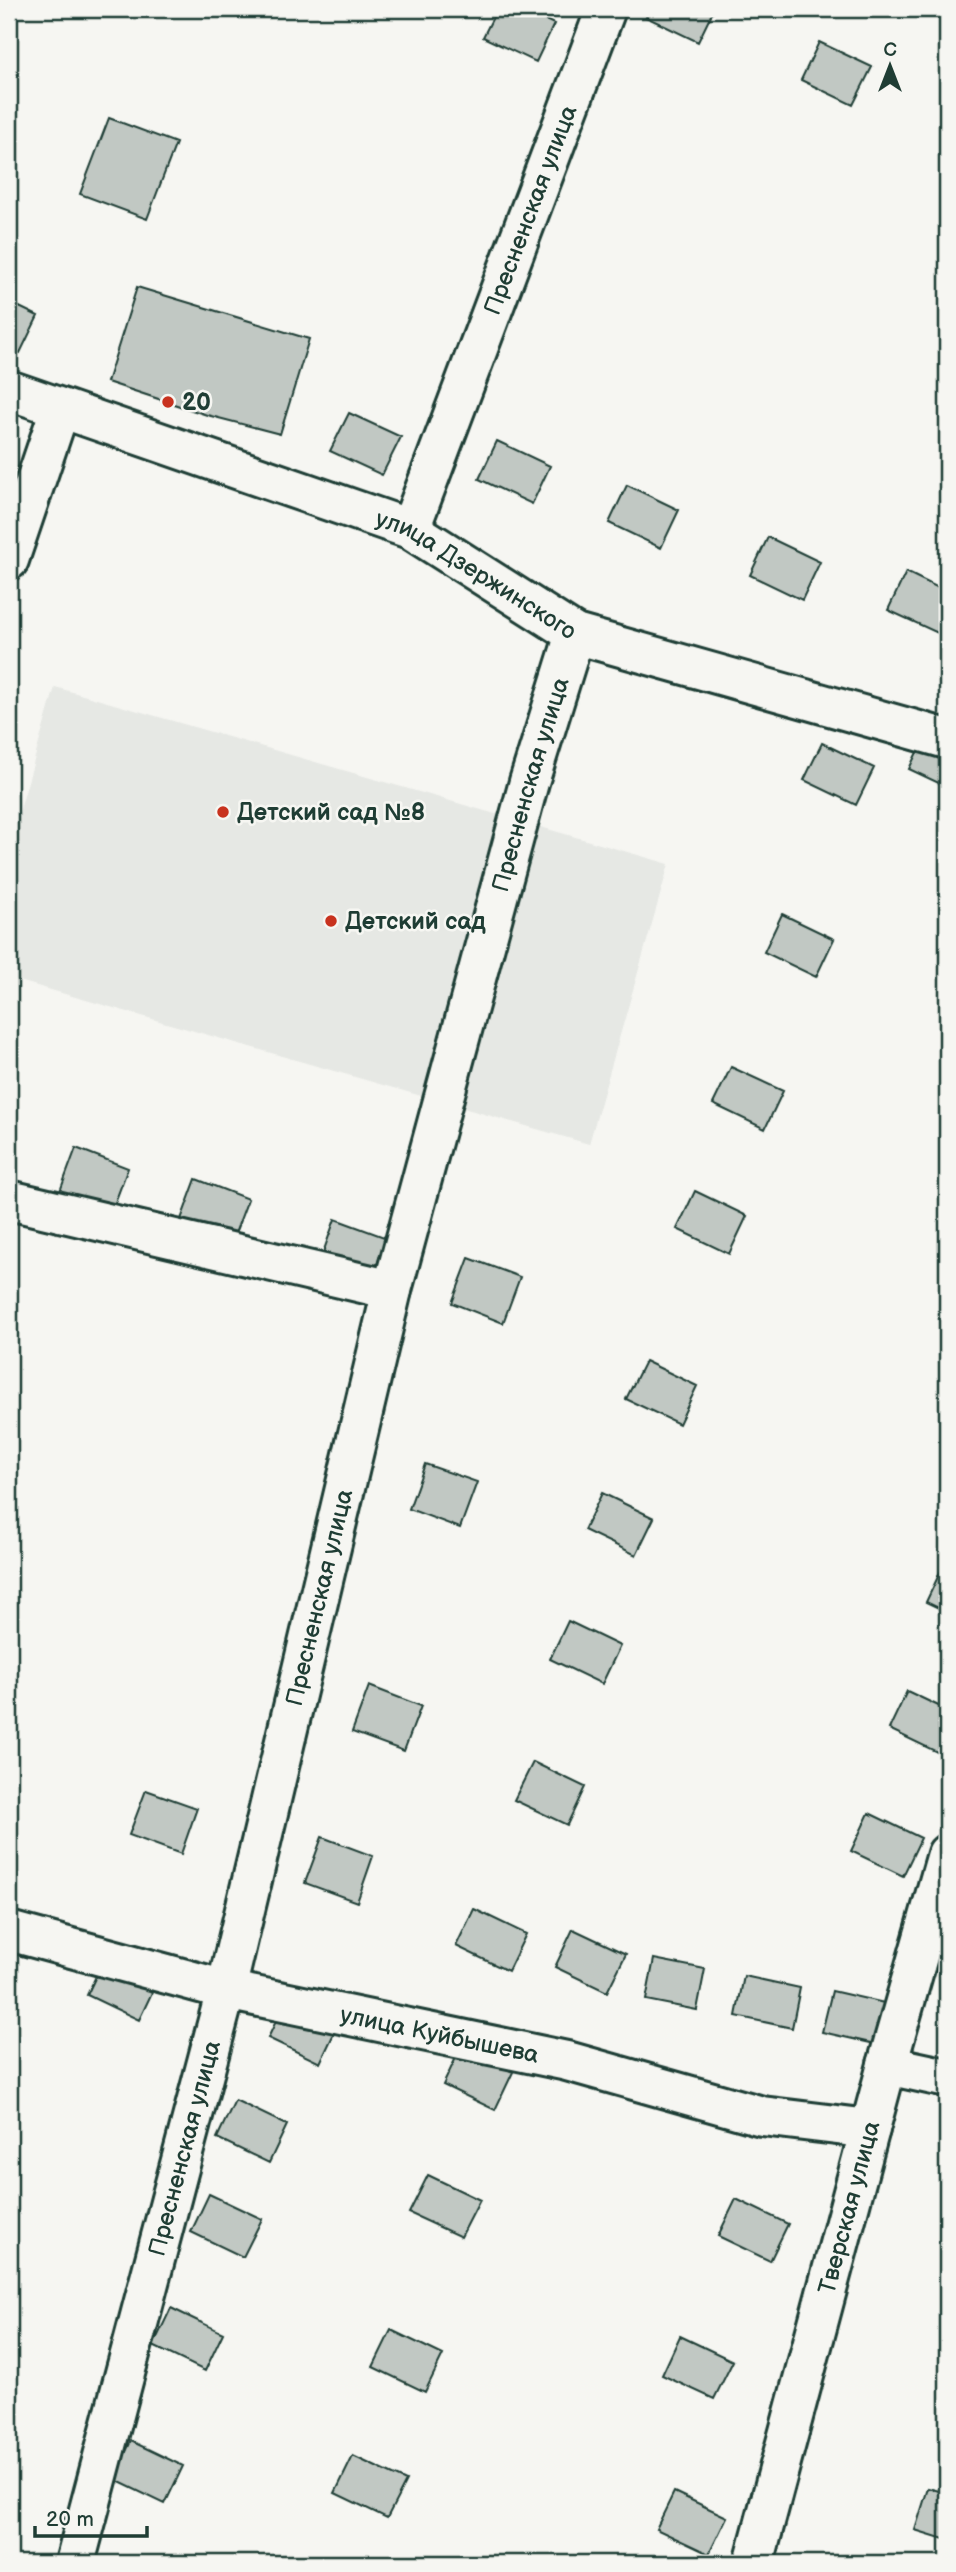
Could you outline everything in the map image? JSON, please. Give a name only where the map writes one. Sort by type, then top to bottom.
[{"type":"street","name":"Пресненская улица","points":[[410,529],[606,9]]},
{"type":"street","name":"улица Дзержинского","points":[[9,390],[410,529],[575,634],[947,739]]},
{"type":"street","points":[[9,560],[61,409]]},
{"type":"street","name":"Пресненская улица","points":[[75,2563],[226,1990],[392,1290],[529,782],[575,634]]},
{"type":"street","points":[[9,1200],[392,1290]]},
{"type":"street","name":"Тверская улица","points":[[754,2563],[887,2065],[947,1854]]},
{"type":"street","name":"улица Куйбышева","points":[[9,1931],[226,1990],[567,2061],[762,2116],[870,2129]]},
{"type":"street","points":[[887,2065],[947,2078]]},
{"type":"shaded area","name":"Детский сад","points":[[55,687],[669,864],[589,1144],[9,978],[9,848]]},
{"type":"building","points":[[497,9],[522,9],[554,24],[536,62],[483,37]]},
{"type":"building","points":[[650,9],[714,9],[698,42],[646,17]]},
{"type":"building","points":[[819,42],[872,67],[853,105],[801,80]]},
{"type":"building","points":[[109,118],[176,143],[147,219],[80,194]]},
{"type":"building","points":[[137,287],[309,339],[280,434],[207,415],[107,382]]},
{"type":"building","points":[[9,302],[38,316],[20,353],[9,348]]},
{"type":"building","points":[[349,413],[401,437],[382,475],[330,451]]},
{"type":"building","points":[[497,441],[550,466],[532,504],[479,479]]},
{"type":"building","points":[[627,485],[679,510],[661,548],[609,523]]},
{"type":"building","points":[[768,537],[820,562],[802,600],[750,575]]},
{"type":"building","points":[[906,572],[947,592],[947,620],[940,634],[888,610]]},
{"type":"building","points":[[927,731],[947,741],[947,787],[909,769]]},
{"type":"building","points":[[822,743],[874,768],[856,805],[804,780]]},
{"type":"building","points":[[782,914],[834,939],[816,977],[764,952]]},
{"type":"building","points":[[731,1067],[783,1091],[765,1129],[713,1104]]},
{"type":"building","points":[[76,1148],[128,1168],[111,1213],[59,1194]]},
{"type":"building","points":[[196,1179],[248,1199],[231,1244],[179,1225]]},
{"type":"building","points":[[695,1191],[747,1216],[729,1254],[677,1229]]},
{"type":"building","points":[[335,1219],[387,1238],[370,1283],[319,1264]]},
{"type":"building","points":[[469,1258],[520,1277],[503,1323],[452,1303]]},
{"type":"building","points":[[645,1361],[697,1386],[679,1424],[626,1399]]},
{"type":"building","points":[[425,1464],[477,1482],[460,1528],[409,1509]]},
{"type":"building","points":[[602,1493],[654,1518],[636,1555],[584,1530]]},
{"type":"building","points":[[944,1564],[947,1566],[947,1612],[926,1602]]},
{"type":"building","points":[[568,1621],[620,1646],[602,1684],[550,1659]]},
{"type":"building","points":[[369,1686],[421,1706],[404,1751],[352,1732]]},
{"type":"building","points":[[907,1691],[947,1710],[947,1741],[941,1754],[889,1729]]},
{"type":"building","points":[[533,1762],[585,1787],[567,1825],[514,1800]]},
{"type":"building","points":[[146,1790],[197,1808],[181,1854],[129,1835]]},
{"type":"building","points":[[869,1813],[921,1838],[903,1876],[851,1851]]},
{"type":"building","points":[[322,1837],[373,1856],[357,1902],[305,1883]]},
{"type":"building","points":[[474,1909],[526,1934],[508,1971],[456,1946]]},
{"type":"building","points":[[573,1929],[626,1954],[607,1992],[555,1967]]},
{"type":"building","points":[[105,1957],[157,1982],[139,2020],[87,1995]]},
{"type":"building","points":[[654,1959],[705,1969],[697,2010],[646,2000]]},
{"type":"building","points":[[744,1976],[800,1988],[792,2028],[736,2016]]},
{"type":"building","points":[[832,1991],[893,2005],[884,2046],[822,2032]]},
{"type":"building","points":[[286,2000],[338,2025],[320,2063],[268,2038]]},
{"type":"building","points":[[461,2047],[513,2072],[495,2110],[443,2085]]},
{"type":"building","points":[[235,2100],[287,2125],[269,2163],[217,2138]]},
{"type":"building","points":[[428,2175],[480,2200],[461,2237],[409,2213]]},
{"type":"building","points":[[209,2194],[262,2219],[243,2257],[191,2232]]},
{"type":"building","points":[[736,2199],[788,2224],[770,2261],[718,2236]]},
{"type":"building","points":[[171,2308],[223,2333],[205,2371],[153,2346]]},
{"type":"building","points":[[391,2330],[443,2355],[425,2392],[373,2367]]},
{"type":"building","points":[[680,2336],[733,2361],[714,2399],[662,2375]]},
{"type":"building","points":[[131,2441],[183,2466],[165,2504],[113,2479]]},
{"type":"building","points":[[353,2456],[406,2481],[387,2518],[335,2493]]},
{"type":"building","points":[[928,2488],[947,2493],[947,2540],[915,2530]]},
{"type":"building","points":[[674,2492],[727,2517],[709,2554],[656,2529]]},
{"type":"place","name":"20","points":[[168,402]]},
{"type":"place","name":"Детский сад №8","points":[[223,812]]},
{"type":"place","name":"Детский сад","points":[[331,921]]}]
